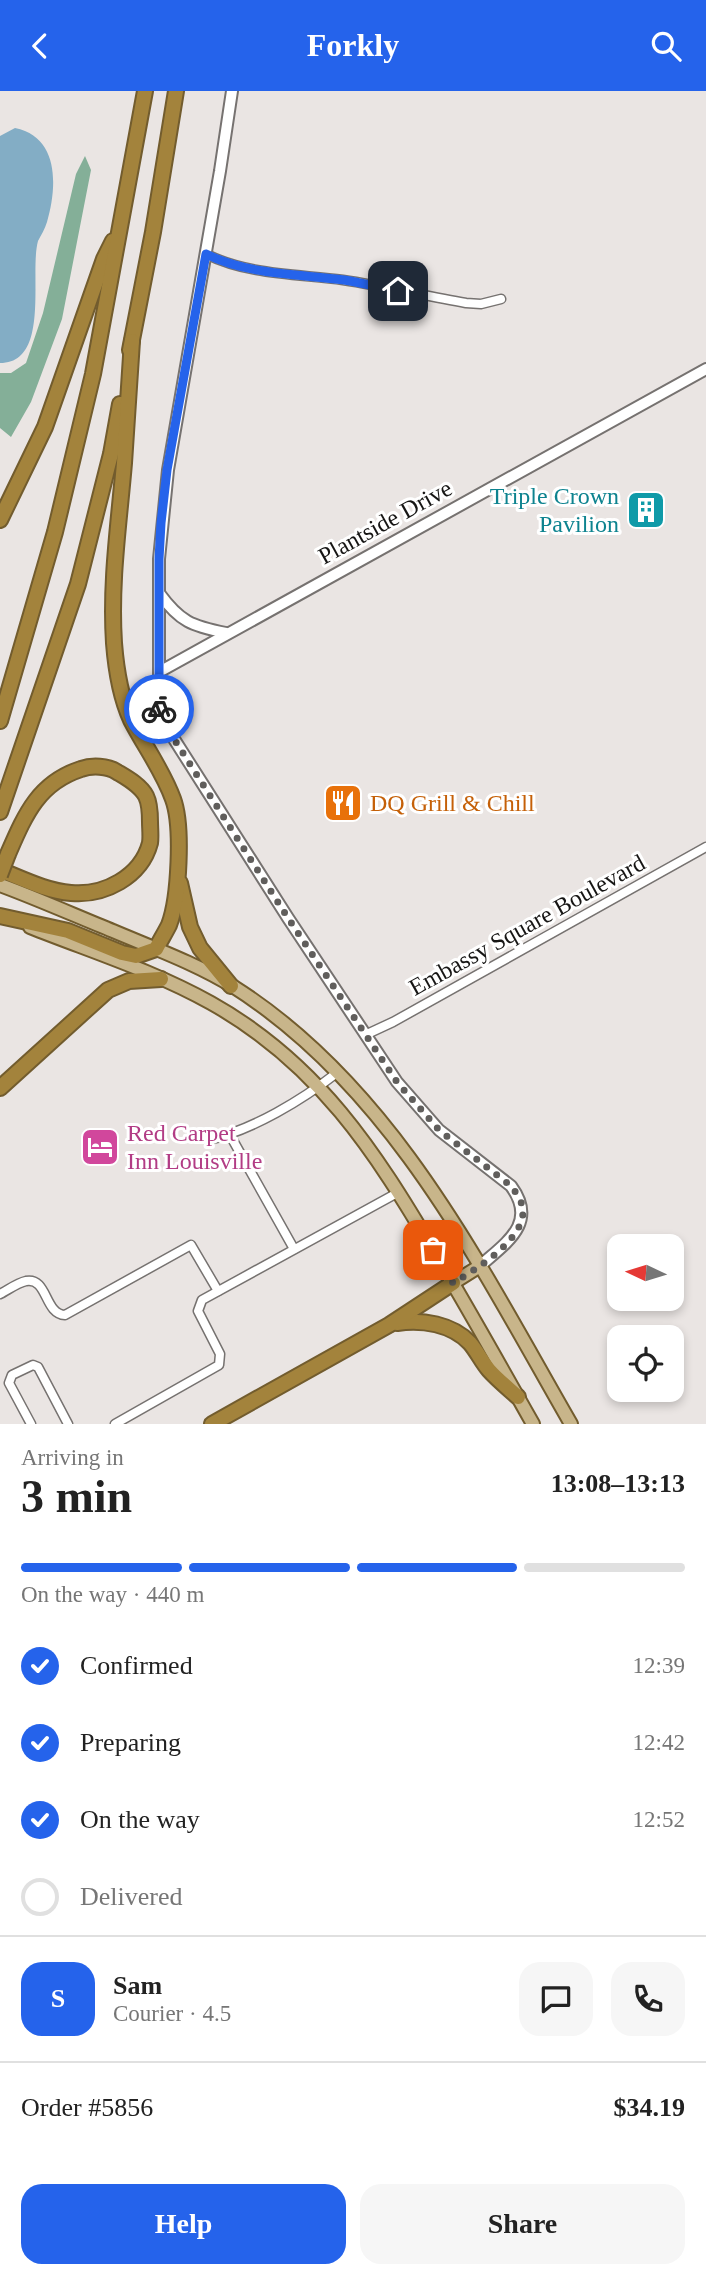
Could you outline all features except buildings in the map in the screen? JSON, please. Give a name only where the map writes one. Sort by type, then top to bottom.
[{"type":"highway","points":[[0,721],[55,532],[93,374],[145,91]]},
{"type":"highway","points":[[0,812],[78,584],[111,454],[153,232],[176,91]]},
{"type":"highway","points":[[0,520],[45,427],[104,259],[121,227]]},
{"type":"highway","points":[[0,916],[68,930],[136,956],[156,949],[171,915],[179,849],[175,803],[162,772],[126,708],[119,683],[114,644],[115,547],[124,465],[132,341]]},
{"type":"highway","points":[[88,767],[112,769],[131,781],[146,796],[150,842],[139,865],[120,883],[96,893],[71,893],[0,873],[25,816],[39,795],[64,775],[88,767]]},
{"type":"highway","points":[[177,870],[190,927],[200,948],[231,986]]},
{"type":"highway","points":[[0,1088],[108,990],[130,981],[161,979]]},
{"type":"highway","points":[[212,1424],[389,1325],[453,1283]]},
{"type":"highway","points":[[389,1325],[413,1321],[434,1324],[457,1332],[470,1343],[490,1371],[518,1397]]},
{"type":"main road","points":[[0,885],[156,949],[231,986],[268,1011],[350,1083],[433,1192],[480,1266],[571,1424]]},
{"type":"main road","points":[[0,916],[161,979],[212,1003],[296,1064],[353,1125],[399,1192],[533,1424]]},
{"type":"main road","points":[[453,1283],[480,1266]]},
{"type":"street","points":[[232,91],[167,470],[160,535],[159,708],[167,728],[397,1082],[422,1113],[450,1139],[511,1186],[517,1194],[522,1206],[518,1229],[513,1237],[480,1266]]},
{"type":"street","points":[[206,254],[220,261],[263,271],[346,281],[466,303],[481,304],[501,299]]},
{"type":"street","name":"Plantside Drive","points":[[159,672],[706,369]]},
{"type":"street","points":[[159,593],[180,618],[194,626],[226,633]]},
{"type":"street","name":"Embassy Square Boulevard","points":[[365,1035],[393,1022],[706,847]]},
{"type":"street","points":[[208,1140],[230,1135],[319,1086],[338,1072]]},
{"type":"street","points":[[230,1135],[294,1249]]},
{"type":"street","points":[[115,1424],[219,1365],[220,1354],[198,1311],[202,1300],[399,1192]]},
{"type":"street","points":[[0,1294],[25,1281],[33,1281],[40,1285],[52,1310],[59,1315],[65,1315],[191,1245],[218,1291]]},
{"type":"street","points":[[31,1424],[9,1383],[12,1375],[30,1365],[37,1367],[68,1424]]},
{"type":"green space","points":[[85,156],[91,170],[62,319],[31,402],[11,437],[0,428],[0,373],[11,373],[26,363],[43,313],[76,174]]},
{"type":"water","points":[[15,128],[30,133],[48,153],[52,166],[53,194],[47,222],[38,241],[32,333],[26,348],[16,359],[0,363],[0,136]]},
{"type":"way so far","points":[[159,709],[167,728],[288,918],[397,1082],[439,1130],[498,1175],[517,1194],[522,1206],[518,1229],[513,1237],[480,1266],[453,1283],[433,1250]]},
{"type":"place","name":"Triple Crown Pavilion","points":[[646,510]]},
{"type":"place","name":"DQ Grill & Chill","points":[[343,803]]},
{"type":"place","name":"Red Carpet Inn Louisville","points":[[100,1147]]},
{"type":"route","points":[[159,709],[161,523],[167,470],[206,254],[220,261],[263,271],[346,281],[398,291]]}]
